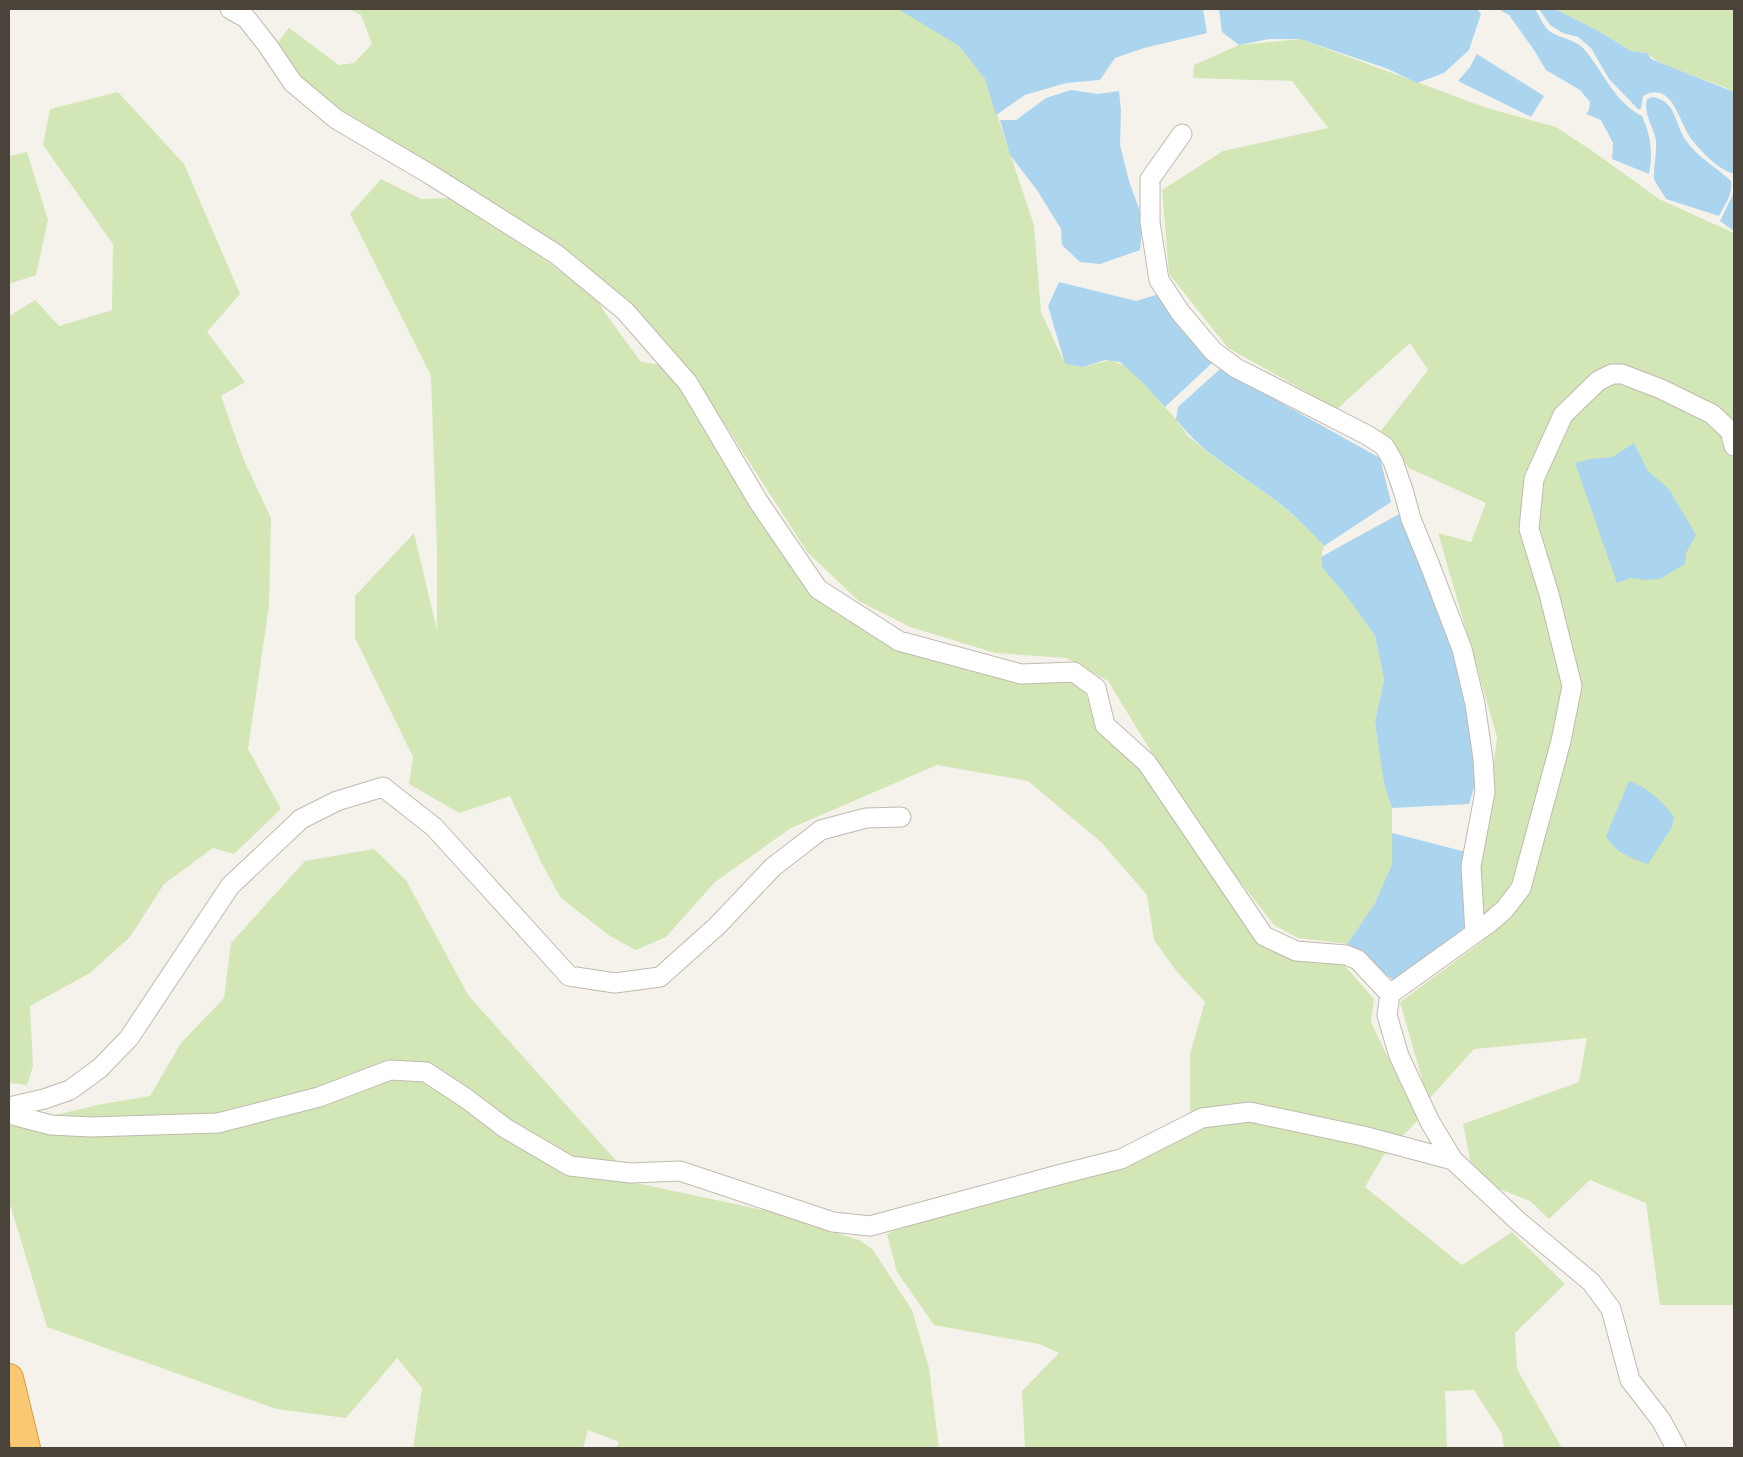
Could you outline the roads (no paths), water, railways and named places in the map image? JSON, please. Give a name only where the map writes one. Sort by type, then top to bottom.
[{"type":"highway","points":[[9,1378],[26,1448]]},
{"type":"street","points":[[230,9],[246,18],[293,83],[336,119],[431,175],[556,254],[626,311],[688,383],[758,500],[818,588],[899,641],[1021,674],[1074,672],[1096,688],[1105,725],[1147,763],[1264,936],[1296,951],[1346,955],[1358,960],[1390,994]]},
{"type":"street","points":[[1182,134],[1150,179],[1150,222],[1159,280],[1180,312],[1213,351],[1236,368],[1367,435],[1384,446],[1404,493],[1410,520],[1430,563],[1462,649],[1475,704],[1483,758],[1485,792],[1471,866],[1475,933]]},
{"type":"street","points":[[1676,1448],[1661,1420],[1630,1380],[1611,1309],[1591,1282],[1518,1221],[1453,1160],[1430,1122],[1399,1056],[1387,1014],[1390,994],[1505,909],[1521,888],[1561,741],[1572,686],[1549,594],[1530,529],[1534,479],[1563,415],[1598,381],[1612,374],[1622,374],[1661,389],[1712,414],[1730,431],[1734,446]]},
{"type":"street","points":[[9,1107],[44,1100],[70,1090],[100,1068],[129,1038],[230,886],[301,819],[347,798],[383,787],[434,827],[569,976],[614,982],[660,977],[717,926],[773,867],[821,830],[866,818],[901,817]]},
{"type":"street","points":[[9,1114],[51,1124],[91,1127],[218,1123],[319,1097],[390,1070],[426,1072],[467,1099],[505,1128],[570,1166],[631,1173],[680,1171],[833,1222],[870,1226],[1121,1159],[1202,1118],[1250,1112],[1363,1136],[1453,1160]]},
{"type":"water","points":[[898,9],[1203,9],[1207,33],[1144,48],[1115,58],[1100,80],[1066,83],[1025,95],[996,115],[985,79],[959,46]]},
{"type":"water","points":[[1219,9],[1477,9],[1481,14],[1469,50],[1444,73],[1417,83],[1388,69],[1300,39],[1269,39],[1239,45],[1222,32]]},
{"type":"water","points":[[1498,9],[1535,9],[1547,29],[1575,42],[1584,49],[1617,95],[1632,110],[1642,116],[1650,145],[1649,174],[1612,159],[1613,143],[1601,120],[1586,114],[1589,110],[1590,102],[1580,90],[1546,70],[1509,15]]},
{"type":"water","points":[[1539,9],[1555,9],[1595,29],[1631,51],[1647,53],[1651,59],[1734,92],[1734,174],[1716,164],[1696,145],[1687,133],[1668,98],[1661,93],[1653,92],[1643,96],[1641,109],[1638,109],[1609,79],[1591,48],[1578,37],[1563,33],[1550,25]]},
{"type":"water","points":[[1477,54],[1544,96],[1531,117],[1458,81],[1470,67]]},
{"type":"water","points":[[1071,90],[1098,94],[1119,91],[1121,111],[1120,145],[1129,181],[1143,220],[1140,250],[1100,264],[1080,262],[1062,245],[1061,229],[1037,190],[1010,155],[1000,120],[1016,120],[1046,98]]},
{"type":"water","points":[[1653,97],[1667,104],[1671,109],[1683,135],[1692,148],[1731,181],[1730,195],[1719,216],[1666,199],[1655,182],[1656,140],[1646,109],[1647,99]]},
{"type":"water","points":[[1734,192],[1734,231],[1720,221]]},
{"type":"water","points":[[1059,282],[1136,301],[1159,294],[1212,363],[1165,407],[1120,362],[1105,360],[1083,367],[1065,364],[1048,306]]},
{"type":"water","points":[[1220,369],[1380,458],[1391,502],[1324,546],[1282,506],[1207,451],[1176,419],[1178,407]]},
{"type":"water","points":[[1634,443],[1648,471],[1669,489],[1696,535],[1686,553],[1685,564],[1660,579],[1631,578],[1617,583],[1575,463],[1590,459],[1612,457]]},
{"type":"water","points":[[1399,514],[1410,535],[1458,663],[1471,726],[1476,782],[1469,804],[1392,808],[1384,784],[1375,722],[1384,679],[1375,636],[1352,603],[1322,567],[1321,557]]},
{"type":"water","points":[[1629,781],[1641,786],[1654,796],[1666,806],[1674,817],[1672,827],[1648,864],[1619,851],[1606,836]]},
{"type":"water","points":[[1392,833],[1466,852],[1472,928],[1397,983],[1347,944],[1374,905],[1392,864]]}]
